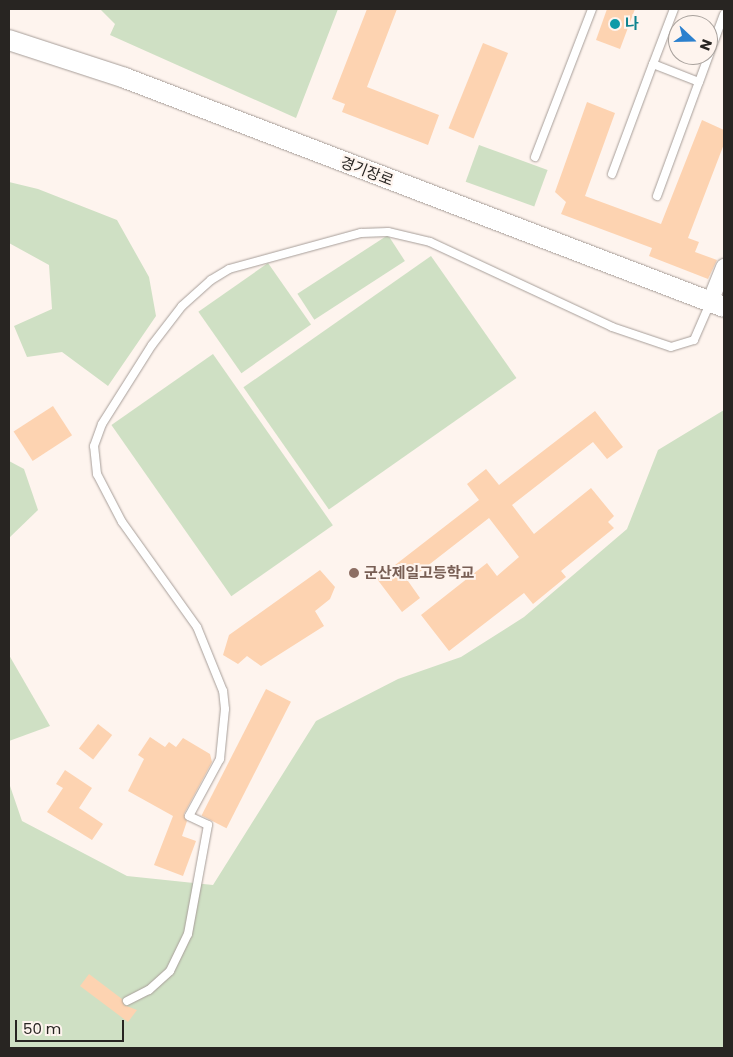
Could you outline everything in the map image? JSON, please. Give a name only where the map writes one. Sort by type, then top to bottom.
[{"type":"street","name":"경기장로","points":[[9,40],[125,78],[717,305]]},
{"type":"street","points":[[717,305],[724,267]]},
{"type":"lane","points":[[535,158],[592,9]]},
{"type":"lane","points":[[612,174],[674,9]]},
{"type":"lane","points":[[657,196],[724,14]]},
{"type":"lane","points":[[653,64],[699,82]]},
{"type":"lane","points":[[127,1001],[149,990],[170,971],[188,934],[208,826],[189,816],[220,759],[225,709],[223,691],[197,627],[122,522],[97,474],[94,446],[102,424],[152,345],[182,306],[211,280],[229,269],[361,233],[388,232],[430,242],[595,320],[671,347],[694,340],[717,305]]},
{"type":"green space","points":[[100,9],[338,9],[296,118],[110,35],[115,24]]},
{"type":"green space","points":[[479,145],[548,170],[534,207],[466,182]]},
{"type":"green space","points":[[9,182],[38,189],[117,220],[149,277],[156,316],[108,386],[62,352],[27,357],[14,326],[52,309],[49,265],[9,243]]},
{"type":"green space","points":[[388,235],[405,261],[314,320],[297,294]]},
{"type":"green space","points":[[431,256],[516,378],[329,509],[243,387]]},
{"type":"green space","points":[[268,263],[311,324],[241,373],[198,312]]},
{"type":"green space","points":[[213,354],[333,525],[231,596],[111,425]]},
{"type":"green space","points":[[724,410],[724,1048],[9,1048],[9,783],[22,821],[127,876],[213,885],[316,721],[398,679],[461,657],[524,617],[627,529],[658,450]]},
{"type":"green space","points":[[9,461],[24,469],[38,510],[9,538]]},
{"type":"green space","points":[[9,655],[50,726],[9,741]]},
{"type":"building","points":[[367,9],[397,9],[367,87],[439,115],[428,145],[342,112],[345,104],[332,99]]},
{"type":"building","name":"나","points":[[607,9],[635,9],[620,49],[596,40]]},
{"type":"building","points":[[483,43],[508,53],[474,138],[449,128]]},
{"type":"building","points":[[587,102],[615,113],[585,196],[661,224],[702,120],[724,130],[724,144],[688,238],[699,242],[695,252],[717,260],[708,279],[649,256],[652,248],[561,214],[566,202],[555,192]]},
{"type":"building","points":[[53,406],[72,435],[33,461],[14,432]]},
{"type":"building","points":[[595,411],[623,447],[607,459],[593,442],[512,505],[534,534],[591,488],[614,516],[608,522],[614,528],[561,571],[566,577],[533,604],[524,593],[449,651],[421,615],[487,563],[497,576],[519,557],[489,518],[408,581],[420,598],[402,612],[377,579],[479,500],[467,484],[486,469],[499,485]]},
{"type":"building","points":[[320,570],[335,587],[330,599],[315,611],[324,626],[261,666],[247,656],[238,664],[223,655],[229,635]]},
{"type":"building","points":[[266,689],[291,702],[226,828],[202,816]]},
{"type":"building","points":[[98,724],[112,735],[93,760],[79,748]]},
{"type":"building","points":[[150,737],[165,747],[169,742],[176,747],[183,738],[210,754],[212,762],[184,814],[187,821],[182,836],[196,841],[183,876],[154,865],[173,816],[128,791],[144,759],[138,755]]},
{"type":"building","points":[[65,770],[92,788],[79,808],[103,824],[92,840],[47,812],[63,788],[56,784]]},
{"type":"building","points":[[89,974],[122,999],[124,1005],[137,1010],[128,1022],[80,986]]},
{"type":"place","name":"나","points":[[615,24]]},
{"type":"place","name":"군산제일고등학교","points":[[354,573]]}]
